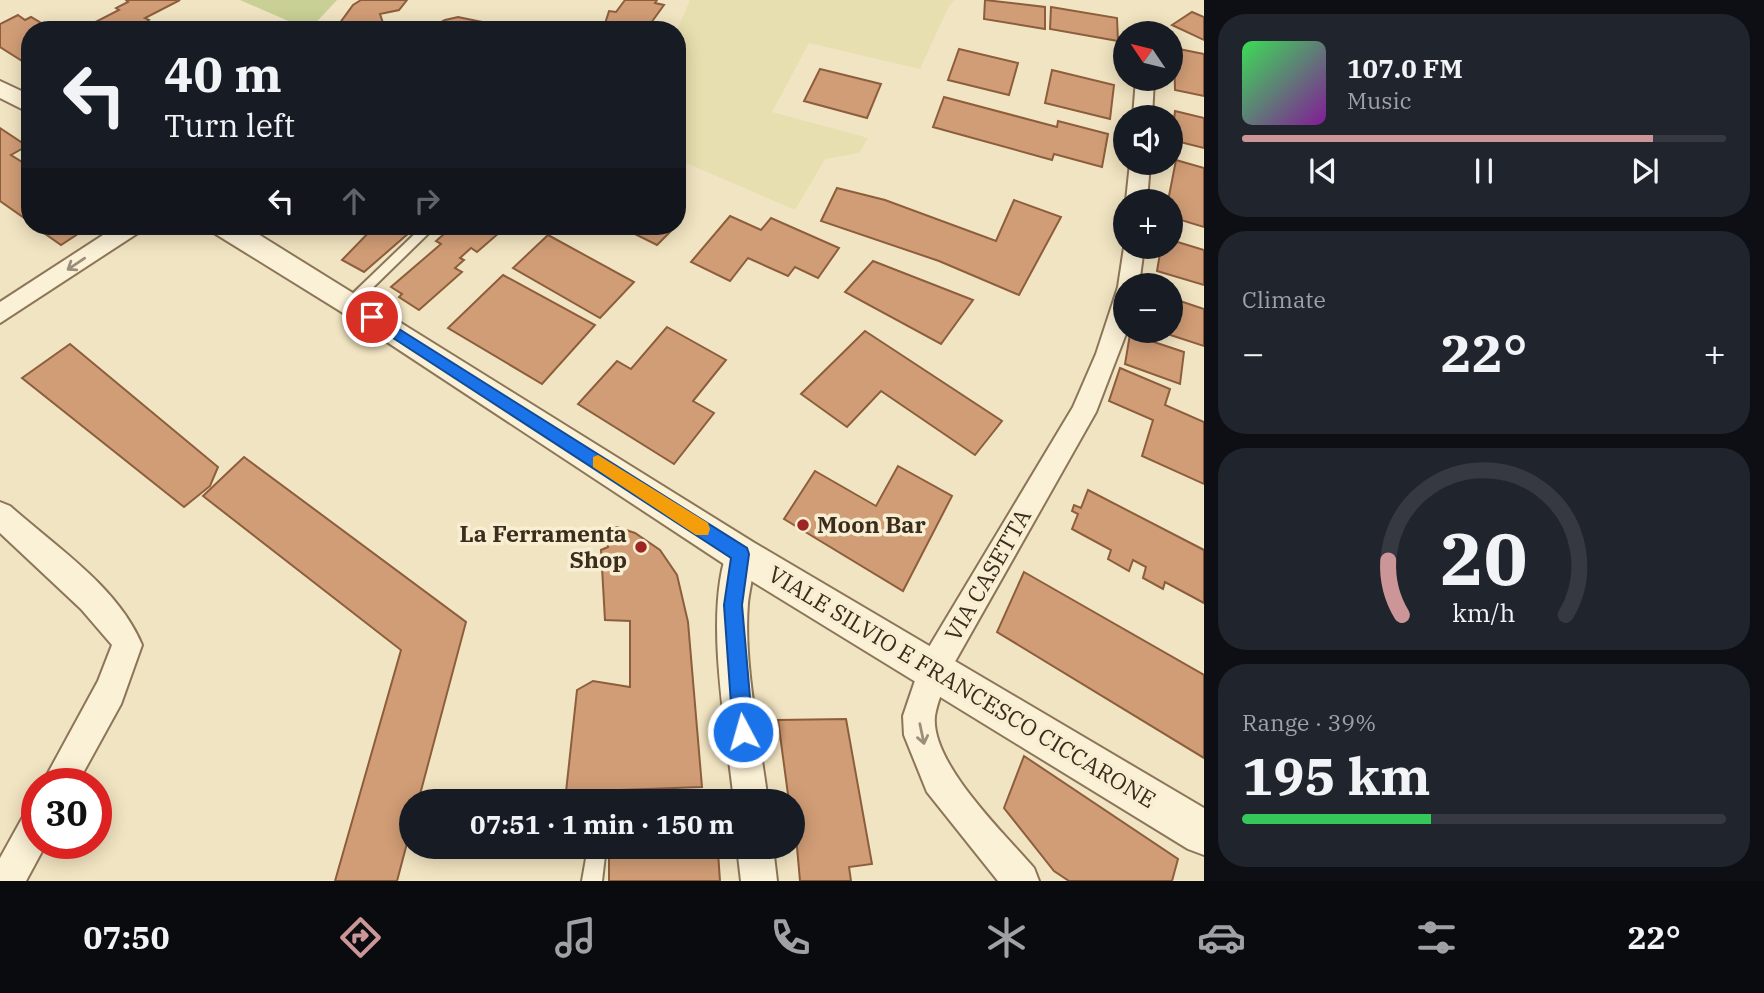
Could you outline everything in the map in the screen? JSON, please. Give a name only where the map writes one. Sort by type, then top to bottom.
[{"type":"street","points":[[0,88],[21,101]]},
{"type":"street","points":[[0,314],[119,235]]},
{"type":"street","name":"VIALE SILVIO E FRANCESCO CICCARONE","points":[[239,235],[350,303],[740,554],[934,668],[1204,833]]},
{"type":"street","name":"VIA CASETTA","points":[[1021,881],[939,780],[920,736],[919,716],[934,668],[1083,412],[1113,336]]},
{"type":"street","points":[[0,515],[106,613],[123,633],[127,645],[121,667],[67,768]]},
{"type":"street","points":[[740,554],[733,605],[735,662],[750,789]]},
{"type":"street","points":[[7,881],[21,855]]},
{"type":"street","points":[[756,859],[759,881]]},
{"type":"lane","points":[[350,303],[421,235]]},
{"type":"lane","points":[[593,881],[596,859]]},
{"type":"shaded area","points":[[690,0],[955,0],[949,6],[920,69],[809,43],[772,112],[868,138],[859,153],[825,159],[795,210],[686,163],[686,21],[681,21]]},
{"type":"green space","points":[[240,0],[337,0],[317,21],[288,21]]},
{"type":"building","points":[[126,0],[180,0],[145,18],[148,21],[98,21],[119,10],[116,8],[128,2]]},
{"type":"building","points":[[361,0],[407,0],[399,10],[380,14],[382,21],[341,21],[353,5]]},
{"type":"building","points":[[625,0],[657,0],[655,3],[664,5],[652,21],[606,21],[609,11],[616,12]]},
{"type":"building","points":[[985,0],[1045,7],[1045,29],[984,19]]},
{"type":"building","points":[[1051,7],[1117,18],[1117,21],[1113,21],[1113,40],[1050,29]]},
{"type":"building","points":[[1192,12],[1204,17],[1204,40],[1183,30],[1183,21],[1178,21]]},
{"type":"building","points":[[18,15],[25,20],[31,17],[38,21],[21,21],[21,60],[0,47],[0,24]]},
{"type":"building","points":[[458,17],[477,21],[443,21]]},
{"type":"building","points":[[959,49],[1018,63],[1009,95],[948,80]]},
{"type":"building","points":[[1183,50],[1204,54],[1204,96],[1180,91],[1183,91]]},
{"type":"building","points":[[820,69],[881,84],[867,118],[804,101]]},
{"type":"building","points":[[1052,70],[1113,85],[1110,119],[1045,103]]},
{"type":"building","points":[[944,97],[1057,127],[1058,121],[1108,134],[1102,167],[1054,154],[1052,160],[933,127]]},
{"type":"building","points":[[1183,113],[1204,118],[1204,148],[1183,143]]},
{"type":"building","points":[[0,128],[21,142],[21,149],[11,155],[21,161],[21,216],[0,201]]},
{"type":"building","points":[[1183,162],[1204,168],[1204,227],[1183,221],[1183,189],[1170,189],[1173,175],[1183,175]]},
{"type":"building","points":[[837,188],[885,200],[996,241],[1014,200],[1061,217],[1019,295],[939,261],[821,221]]},
{"type":"building","points":[[730,216],[761,230],[771,218],[839,248],[818,278],[795,267],[788,276],[748,258],[730,281],[691,262]]},
{"type":"building","points":[[47,235],[76,235],[61,245]]},
{"type":"building","points":[[366,235],[407,235],[364,272],[342,260]]},
{"type":"building","points":[[443,235],[497,235],[477,252],[471,248],[460,258],[464,260],[455,268],[462,272],[419,310],[399,297],[402,294],[391,287],[441,244],[436,241]]},
{"type":"building","points":[[548,235],[634,282],[600,318],[513,268]]},
{"type":"building","points":[[637,235],[667,235],[657,245]]},
{"type":"building","points":[[1183,244],[1204,250],[1204,285],[1183,279],[1183,273],[1157,271],[1159,259],[1183,259]]},
{"type":"building","points":[[873,261],[973,300],[941,344],[845,292]]},
{"type":"building","points":[[503,275],[595,325],[542,384],[448,328]]},
{"type":"building","points":[[1183,302],[1204,309],[1204,346],[1183,339]]},
{"type":"building","points":[[667,327],[726,360],[693,401],[714,413],[674,464],[578,404],[617,361],[631,369]]},
{"type":"building","points":[[865,331],[1002,421],[975,455],[881,391],[847,427],[801,394]]},
{"type":"building","points":[[1128,343],[1157,343],[1184,352],[1180,384],[1125,364]]},
{"type":"building","points":[[70,344],[218,467],[210,486],[184,507],[22,378]]},
{"type":"building","points":[[1120,368],[1170,389],[1165,405],[1204,422],[1204,484],[1142,456],[1153,420],[1109,401]]},
{"type":"building","points":[[244,457],[466,622],[421,789],[399,789],[399,859],[403,859],[397,881],[335,881],[401,650],[203,496]]},
{"type":"building","points":[[898,466],[952,496],[903,591],[784,519],[815,471],[876,506]]},
{"type":"building","points":[[1088,490],[1204,550],[1204,603],[1165,582],[1163,589],[1143,578],[1146,567],[1133,560],[1129,571],[1108,559],[1111,550],[1072,529],[1078,514],[1072,511],[1074,505],[1081,508]]},
{"type":"building","points":[[617,527],[635,533],[660,550],[677,575],[688,622],[702,787],[566,789],[577,690],[593,681],[630,687],[630,621],[605,620],[601,550],[608,547],[607,531]]},
{"type":"building","points":[[1024,572],[1204,675],[1204,758],[997,632]]},
{"type":"building","points":[[846,719],[872,864],[849,867],[851,881],[800,881],[798,859],[805,859],[805,789],[787,789],[778,720]]},
{"type":"building","points":[[1024,756],[1178,859],[1172,881],[1069,881],[1054,871],[1004,808]]},
{"type":"building","points":[[609,859],[718,859],[720,881],[609,881]]},
{"type":"slow traffic","points":[[598,462],[702,529]]},
{"type":"place","name":"Moon Bar","points":[[803,525]]},
{"type":"place","name":"La Ferramenta Shop","points":[[641,547]]},
{"type":"route","points":[[372,317],[740,554],[733,605],[735,662],[743,732]]}]
